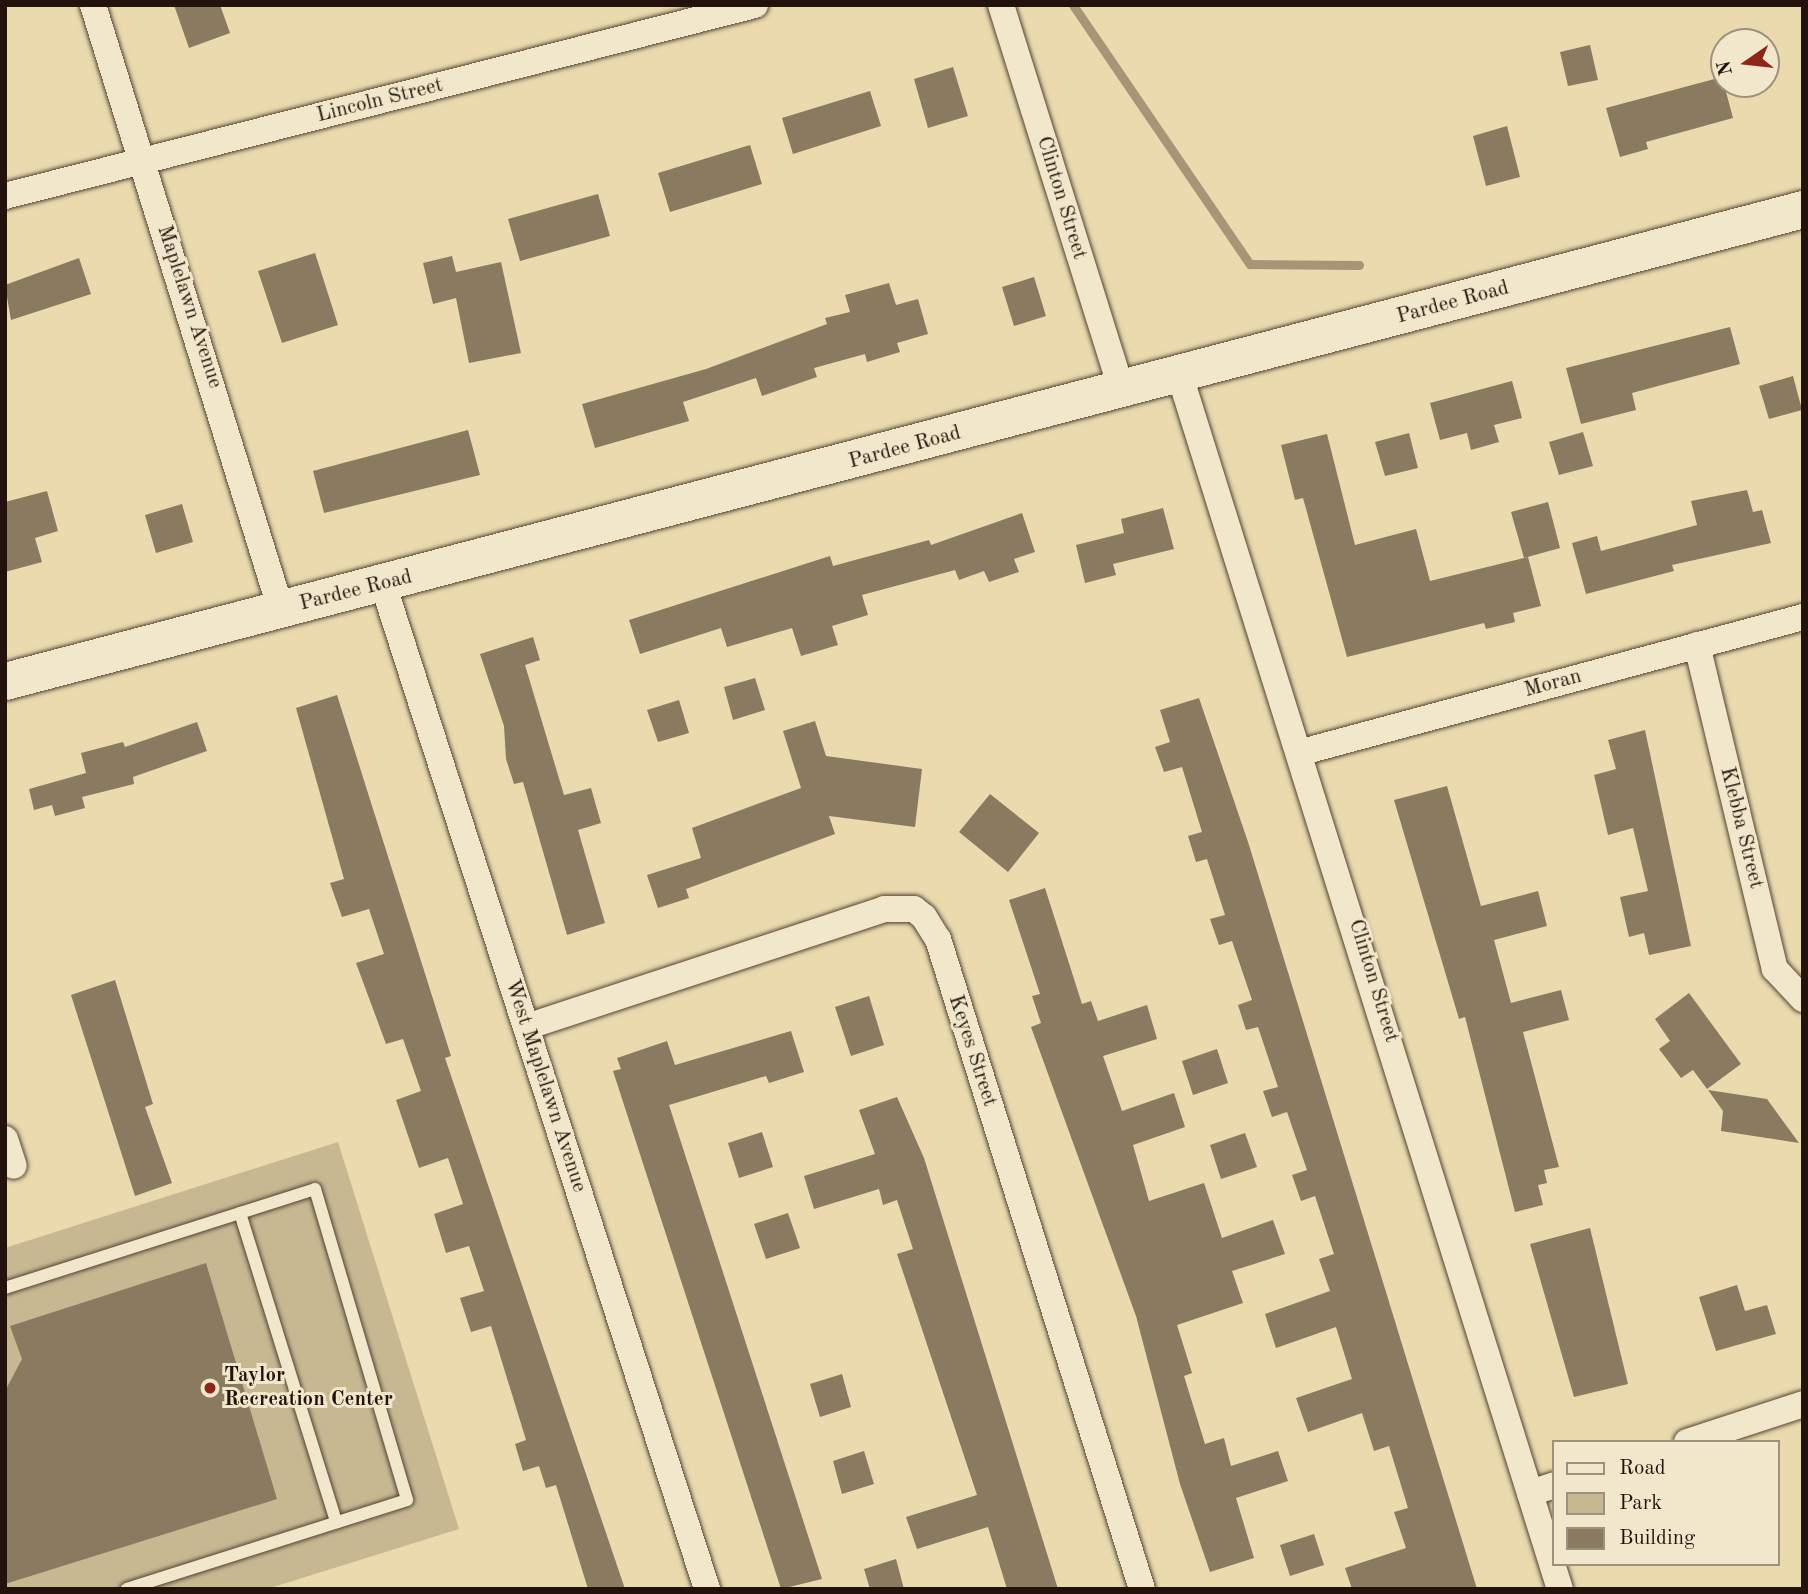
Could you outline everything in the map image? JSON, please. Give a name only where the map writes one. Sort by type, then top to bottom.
[{"type":"main road","name":"Pardee Road","points":[[5,681],[1180,376],[1803,209]]},
{"type":"street","name":"Maplelawn Avenue","points":[[93,5],[281,610]]},
{"type":"street","name":"Lincoln Street","points":[[5,196],[755,5]]},
{"type":"street","name":"Clinton Street","points":[[1001,5],[1122,391]]},
{"type":"street","name":"Clinton Street","points":[[1180,376],[1542,1489],[1552,1545]]},
{"type":"street","name":"West Maplelawn Avenue","points":[[383,584],[707,1589]]},
{"type":"street","name":"Moran","points":[[1302,752],[1803,617]]},
{"type":"street","name":"Klebba Street","points":[[1697,645],[1775,969],[1803,999]]},
{"type":"street","name":"Keyes Street","points":[[526,1027],[884,909],[914,909],[923,917],[938,939],[1142,1589]]},
{"type":"street","points":[[5,1139],[14,1166]]},
{"type":"street","points":[[1693,1440],[1803,1404]]},
{"type":"street","name":"Clinton Street","points":[[1556,1566],[1560,1589]]},
{"type":"lane","points":[[5,1288],[315,1189],[407,1500],[127,1589]]},
{"type":"lane","points":[[240,1213],[336,1522]]},
{"type":"green space","name":"Taylor Recreation Center","points":[[338,1142],[459,1529],[267,1589],[5,1589],[5,1248]]},
{"type":"building","points":[[174,5],[220,5],[230,33],[189,48]]},
{"type":"building","points":[[1590,45],[1598,80],[1568,86],[1560,52]]},
{"type":"building","points":[[953,67],[968,116],[928,128],[914,79]]},
{"type":"building","points":[[1710,80],[1710,98],[1728,98],[1733,118],[1646,142],[1648,149],[1620,157],[1606,108]]},
{"type":"building","points":[[870,91],[881,126],[793,154],[782,118]]},
{"type":"building","points":[[1507,126],[1520,177],[1486,186],[1473,136]]},
{"type":"building","points":[[750,145],[762,184],[670,212],[658,173]]},
{"type":"building","points":[[598,194],[610,236],[520,261],[508,219]]},
{"type":"building","points":[[315,253],[338,325],[282,343],[258,271]]},
{"type":"building","points":[[452,256],[456,272],[501,262],[521,353],[469,363],[456,298],[433,304],[423,263]]},
{"type":"building","points":[[79,258],[91,294],[11,320],[5,285]]},
{"type":"building","points":[[1034,277],[1046,316],[1014,326],[1002,287]]},
{"type":"building","points":[[889,283],[896,305],[918,299],[928,334],[897,343],[900,352],[867,362],[865,354],[814,368],[817,377],[762,396],[756,378],[683,402],[689,421],[595,448],[582,404],[706,369],[827,324],[825,318],[850,312],[845,295]]},
{"type":"building","points":[[1730,327],[1740,364],[1632,393],[1636,410],[1581,424],[1566,368]]},
{"type":"building","points":[[1793,376],[1802,410],[1769,419],[1759,386]]},
{"type":"building","points":[[1512,381],[1522,418],[1494,425],[1499,442],[1471,450],[1467,433],[1440,440],[1430,403]]},
{"type":"building","points":[[468,430],[480,475],[324,513],[313,471]]},
{"type":"building","points":[[1583,432],[1593,466],[1559,475],[1549,442]]},
{"type":"building","points":[[1409,433],[1418,468],[1385,476],[1375,442]]},
{"type":"building","points":[[1327,434],[1355,545],[1416,529],[1430,581],[1528,557],[1541,606],[1513,613],[1515,622],[1486,629],[1484,623],[1347,657],[1303,498],[1295,500],[1281,445]]},
{"type":"building","points":[[1747,490],[1753,512],[1762,510],[1771,543],[1672,565],[1674,571],[1586,594],[1572,543],[1597,536],[1601,551],[1697,525],[1691,501]]},
{"type":"building","points":[[47,491],[58,531],[35,538],[42,562],[5,572],[5,502]]},
{"type":"building","points":[[1548,502],[1560,548],[1524,558],[1511,512]]},
{"type":"building","points":[[182,504],[193,542],[156,553],[145,515]]},
{"type":"building","points":[[1163,508],[1174,549],[1113,564],[1116,575],[1085,583],[1076,545],[1124,533],[1121,519]]},
{"type":"building","points":[[1022,513],[1035,552],[1014,559],[1019,572],[989,582],[984,571],[959,580],[955,570],[862,595],[868,615],[832,626],[838,645],[801,656],[792,628],[727,647],[721,628],[640,654],[629,620],[830,556],[833,566],[929,540],[931,545]]},
{"type":"building","points":[[533,637],[540,660],[525,665],[564,795],[591,788],[601,823],[578,830],[605,923],[567,935],[523,782],[514,784],[506,759],[504,726],[480,654]]},
{"type":"building","points":[[755,678],[765,710],[733,720],[724,687]]},
{"type":"building","points":[[337,695],[451,1056],[445,1058],[625,1589],[588,1589],[556,1485],[546,1488],[539,1466],[523,1471],[515,1444],[526,1440],[491,1326],[471,1332],[460,1298],[484,1291],[469,1246],[446,1253],[434,1214],[463,1204],[448,1158],[419,1168],[396,1100],[421,1091],[403,1039],[386,1044],[356,963],[384,954],[369,909],[342,917],[330,883],[344,879],[296,708]]},
{"type":"building","points":[[1199,698],[1249,845],[1477,1589],[1352,1589],[1345,1568],[1406,1548],[1394,1512],[1408,1508],[1389,1446],[1374,1451],[1362,1413],[1308,1432],[1296,1398],[1352,1379],[1336,1327],[1276,1348],[1265,1314],[1330,1291],[1319,1259],[1334,1254],[1315,1196],[1301,1201],[1292,1175],[1307,1170],[1287,1112],[1272,1117],[1263,1091],[1278,1087],[1258,1027],[1246,1030],[1238,1005],[1252,1000],[1232,941],[1219,945],[1210,919],[1225,915],[1207,859],[1196,862],[1188,836],[1202,832],[1182,767],[1164,772],[1155,747],[1170,742],[1160,710]]},
{"type":"building","points":[[679,700],[689,733],[658,742],[647,710]]},
{"type":"building","points":[[815,721],[826,756],[922,769],[915,827],[829,816],[835,834],[686,889],[689,898],[658,908],[647,875],[701,858],[692,828],[801,788],[783,731]]},
{"type":"building","points":[[197,722],[207,751],[133,777],[134,784],[82,797],[85,808],[55,816],[52,805],[34,810],[29,789],[86,773],[81,753],[123,742],[125,747]]},
{"type":"building","points":[[1645,730],[1691,946],[1649,955],[1644,933],[1629,937],[1620,897],[1648,891],[1633,828],[1608,835],[1594,775],[1616,769],[1608,740]]},
{"type":"building","points":[[1447,786],[1481,906],[1538,891],[1547,926],[1494,940],[1511,1003],[1561,990],[1569,1020],[1523,1032],[1559,1167],[1544,1170],[1547,1183],[1538,1185],[1543,1205],[1515,1212],[1465,1017],[1459,1019],[1394,800]]},
{"type":"building","points":[[990,794],[1039,833],[1008,872],[959,832]]},
{"type":"building","points":[[1045,888],[1082,1004],[1091,1001],[1098,1021],[1147,1005],[1157,1039],[1103,1056],[1122,1111],[1174,1093],[1185,1127],[1133,1145],[1149,1201],[1204,1183],[1222,1238],[1273,1220],[1285,1254],[1232,1271],[1243,1303],[1177,1325],[1192,1373],[1184,1376],[1205,1444],[1224,1438],[1231,1466],[1278,1451],[1288,1481],[1236,1498],[1254,1558],[1210,1572],[1180,1484],[1136,1316],[1031,1027],[1041,1023],[1032,996],[1040,994],[1009,900]]},
{"type":"building","points":[[115,980],[153,1104],[145,1107],[172,1183],[135,1196],[71,995]]},
{"type":"building","points":[[1689,993],[1741,1064],[1707,1089],[1693,1070],[1681,1078],[1659,1049],[1670,1041],[1655,1019]]},
{"type":"building","points":[[869,996],[884,1045],[851,1056],[835,1007]]},
{"type":"building","points":[[791,1031],[804,1072],[769,1083],[766,1076],[669,1105],[822,1579],[781,1589],[613,1071],[621,1069],[617,1058],[667,1041],[675,1065]]},
{"type":"building","points":[[1217,1049],[1228,1083],[1193,1095],[1182,1061]]},
{"type":"building","points":[[1708,1090],[1767,1099],[1799,1143],[1721,1131],[1723,1111]]},
{"type":"building","points":[[897,1097],[924,1158],[1058,1589],[1007,1589],[988,1527],[917,1549],[906,1517],[977,1495],[897,1254],[913,1249],[897,1200],[883,1205],[879,1189],[814,1209],[804,1176],[875,1154],[859,1110]]},
{"type":"building","points":[[762,1132],[773,1167],[739,1178],[728,1143]]},
{"type":"building","points":[[1245,1133],[1257,1167],[1221,1179],[1210,1145]]},
{"type":"building","points":[[788,1213],[800,1248],[766,1259],[754,1224]]},
{"type":"building","points":[[1590,1228],[1628,1384],[1574,1397],[1530,1244]]},
{"type":"building","points":[[206,1263],[277,1499],[5,1584],[5,1391],[22,1359],[10,1326]]},
{"type":"building","points":[[1737,1285],[1745,1311],[1767,1305],[1776,1334],[1716,1351],[1699,1297]]},
{"type":"building","points":[[842,1374],[851,1407],[820,1417],[810,1384]]},
{"type":"building","points":[[864,1451],[874,1484],[842,1494],[833,1461]]},
{"type":"building","points":[[1314,1534],[1324,1565],[1290,1576],[1280,1545]]},
{"type":"building","points":[[896,1559],[904,1589],[870,1589],[864,1569]]},
{"type":"waterway","points":[[1073,5],[1250,264],[1359,265]]},
{"type":"place","name":"Taylor Recreation Center","points":[[210,1388]]}]
